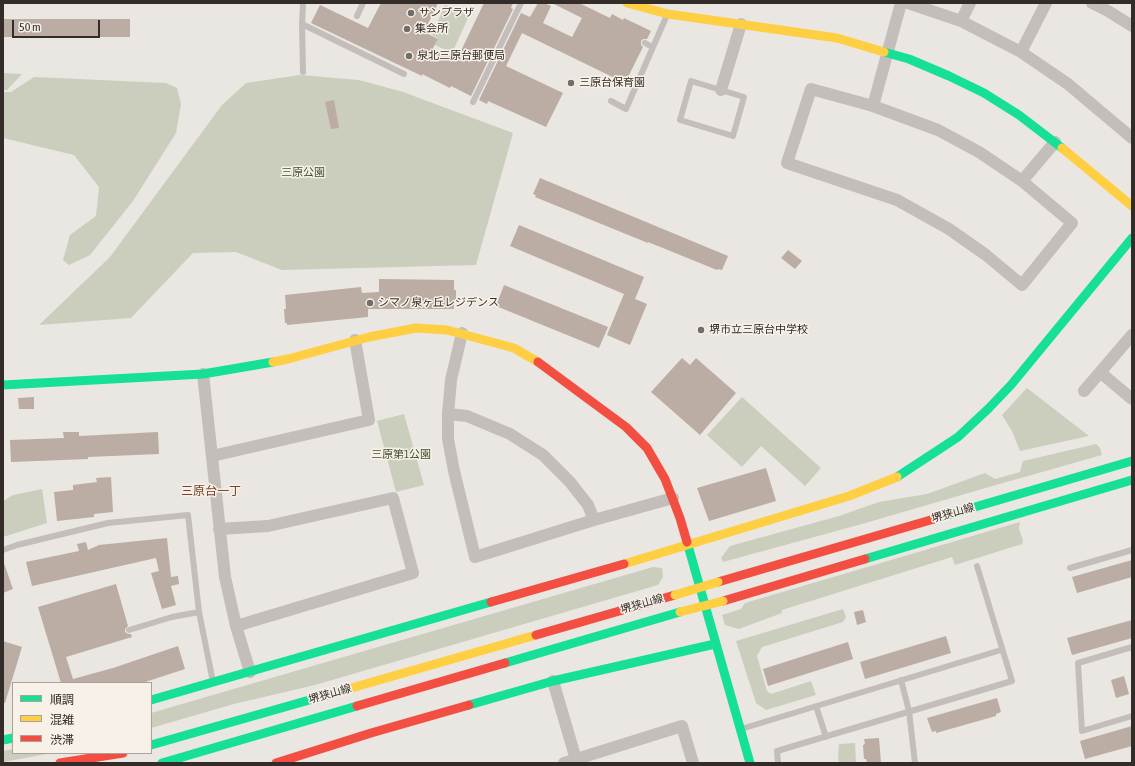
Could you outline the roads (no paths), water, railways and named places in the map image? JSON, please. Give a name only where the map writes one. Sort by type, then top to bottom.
[{"type":"street","points":[[627,3],[668,14],[837,38],[909,59],[984,93],[1019,115],[1132,206]]},
{"type":"street","points":[[873,106],[901,3]]},
{"type":"street","points":[[908,3],[961,21],[1021,52],[1068,84],[1132,138]]},
{"type":"street","points":[[961,21],[970,3]]},
{"type":"street","points":[[1021,52],[1046,3]]},
{"type":"street","points":[[1092,3],[1132,26]]},
{"type":"street","points":[[722,90],[741,24]]},
{"type":"street","points":[[811,89],[873,106],[938,130],[980,152],[1022,181],[1072,223],[1022,285],[986,254],[949,229],[897,200],[787,163],[811,89]]},
{"type":"street","points":[[1022,181],[1054,142]]},
{"type":"street","points":[[152,700],[687,545],[849,496],[883,483],[912,468],[958,437],[1011,385],[1132,238]]},
{"type":"street","points":[[3,385],[203,374],[288,359],[355,340],[416,328],[447,330],[462,333],[514,348],[542,364],[626,427],[647,448],[665,479],[673,498],[750,763]]},
{"type":"street","points":[[462,333],[451,380],[448,414],[448,439],[454,471],[475,557],[594,520],[673,498]]},
{"type":"street","points":[[1084,391],[1132,335]]},
{"type":"street","points":[[212,456],[369,420],[355,340]]},
{"type":"street","points":[[1101,373],[1132,398]]},
{"type":"street","points":[[203,374],[225,577],[236,626],[250,672]]},
{"type":"street","points":[[448,414],[467,416],[510,434],[543,455],[570,482],[588,505],[594,520]]},
{"type":"street","name":"堺狭山線","points":[[152,745],[1132,461]]},
{"type":"street","name":"堺狭山線","points":[[162,763],[680,612],[723,601],[1132,480]]},
{"type":"street","points":[[219,529],[268,526],[393,498],[413,573],[236,626]]},
{"type":"street","points":[[276,763],[371,733],[553,681],[715,644]]},
{"type":"street","points":[[553,681],[572,762],[682,726],[693,763]]},
{"type":"street","points":[[60,763],[117,754]]},
{"type":"street","points":[[92,763],[120,754]]},
{"type":"lane","points":[[303,3],[303,72]]},
{"type":"lane","points":[[357,16],[363,3]]},
{"type":"lane","points":[[473,102],[521,3]]},
{"type":"lane","points":[[610,101],[626,109],[652,47],[668,14]]},
{"type":"lane","points":[[302,24],[404,74]]},
{"type":"lane","points":[[645,43],[652,47]]},
{"type":"lane","points":[[691,81],[722,90],[744,97],[733,136],[680,120],[691,81]]},
{"type":"lane","points":[[3,550],[17,545],[108,523],[188,515],[199,612],[213,682]]},
{"type":"lane","points":[[1070,568],[1132,550]]},
{"type":"lane","points":[[778,763],[776,751],[1012,681],[1001,650],[977,566]]},
{"type":"lane","points":[[129,630],[172,616],[199,612]]},
{"type":"lane","points":[[1132,647],[1078,663],[1082,731],[1132,716]]},
{"type":"lane","points":[[741,729],[1001,650]]},
{"type":"lane","points":[[901,680],[909,711],[914,763]]},
{"type":"lane","points":[[816,706],[826,737]]},
{"type":"place","name":"サンプラザ","points":[[411,13]]},
{"type":"place","name":"集会所","points":[[407,29]]},
{"type":"place","name":"泉北三原台郵便局","points":[[409,56]]},
{"type":"place","name":"三原台保育園","points":[[571,83]]},
{"type":"place","name":"シマノ泉ヶ丘レジデンス","points":[[370,303]]},
{"type":"place","name":"堺市立三原台中学校","points":[[701,330]]},
{"type":"district","name":"三原台一丁","points":[[211,491]]},
{"type":"park label","name":"三原公園","points":[[303,173]]},
{"type":"park label","name":"三原第1公園","points":[[401,455]]}]
